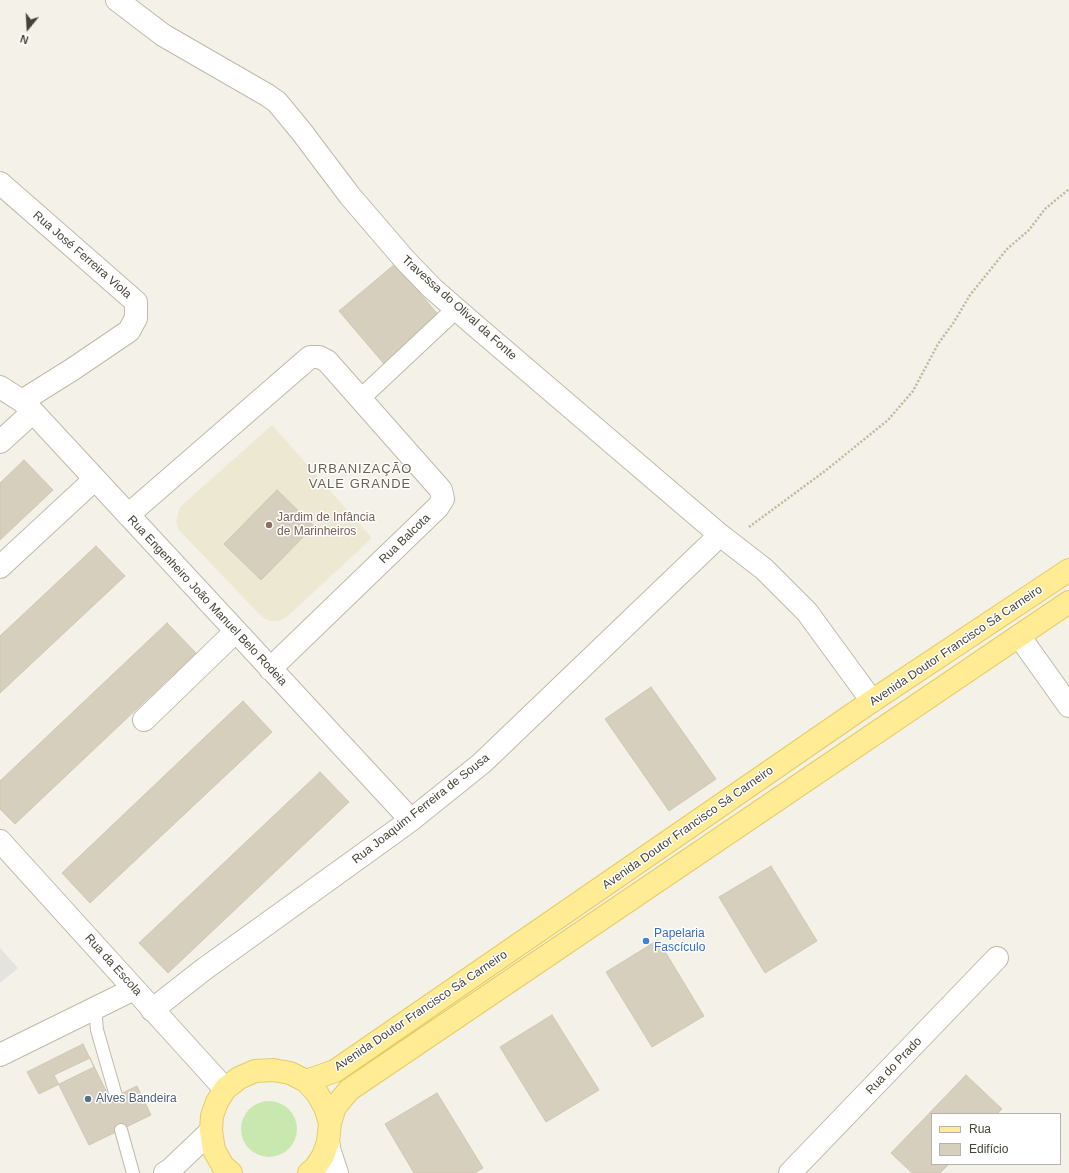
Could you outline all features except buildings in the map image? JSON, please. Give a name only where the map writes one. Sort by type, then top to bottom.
[{"type":"main road","name":"Avenida Doutor Francisco Sá Carneiro","points":[[306,1081],[335,1071],[872,701],[1069,570]]},
{"type":"main road","name":"Avenida Doutor Francisco Sá Carneiro","points":[[309,1173],[315,1168],[323,1156],[335,1107],[349,1090],[1069,602]]},
{"type":"main road","points":[[231,1173],[223,1166],[214,1150],[211,1131],[212,1116],[217,1102],[226,1089],[239,1078],[255,1071],[273,1070],[290,1073],[306,1081],[317,1093],[326,1107],[329,1133]]},
{"type":"street","name":"Travessa do Olival da Fonte","points":[[117,0],[163,35],[268,95],[276,102],[301,131],[350,196],[405,260],[456,309],[725,538],[764,569],[807,612],[872,701]]},
{"type":"street","name":"Rua José Ferreira Viola","points":[[0,183],[136,302],[136,318],[129,331],[73,369],[27,406],[0,442]]},
{"type":"street","points":[[360,398],[456,309]]},
{"type":"street","name":"Rua Balcota","points":[[128,515],[310,357],[319,357],[327,361],[440,490],[443,499],[438,507],[270,669]]},
{"type":"street","name":"Rua Engenheiro João Manuel Belo Rodeia","points":[[0,387],[27,406],[411,820]]},
{"type":"street","points":[[0,567],[95,480]]},
{"type":"street","name":"Rua Joaquim Ferreira de Sousa","points":[[152,1010],[203,970],[411,820],[482,763],[725,538]]},
{"type":"street","points":[[144,720],[236,632]]},
{"type":"street","points":[[1019,636],[1069,706]]},
{"type":"street","name":"Rua da Escola","points":[[0,841],[152,1010],[226,1089]]},
{"type":"street","name":"Rua do Prado","points":[[790,1173],[997,958]]},
{"type":"street","points":[[0,1055],[134,989]]},
{"type":"street","points":[[165,1173],[211,1131]]},
{"type":"street","points":[[329,1133],[332,1160],[337,1173]]},
{"type":"lane","points":[[95,1008],[97,1030],[116,1096]]},
{"type":"lane","points":[[121,1130],[133,1173]]},
{"type":"path","points":[[725,538],[825,471],[888,420],[913,391],[938,344],[954,322],[970,295],[1007,249],[1029,230],[1045,209],[1069,189]]},
{"type":"shaded area","name":"Jardim de Infância de Marinheiros","points":[[272,425],[372,538],[288,616],[279,621],[270,621],[261,616],[178,529],[176,521],[180,507]]},
{"type":"shaded area","points":[[0,948],[18,968],[0,983]]},
{"type":"green space","points":[[269,1101],[280,1103],[289,1109],[295,1118],[297,1129],[295,1140],[289,1149],[280,1155],[269,1157],[258,1155],[249,1149],[243,1140],[241,1129],[243,1118],[249,1109],[258,1103]]},
{"type":"place","name":"Jardim de Infância de Marinheiros","points":[[269,525]]},
{"type":"place","name":"Papelaria Fascículo","points":[[646,941]]},
{"type":"place","name":"Alves Bandeira","points":[[88,1099]]},
{"type":"district","name":"URBANIZAÇÃO VALE GRANDE","points":[[360,476]]}]
